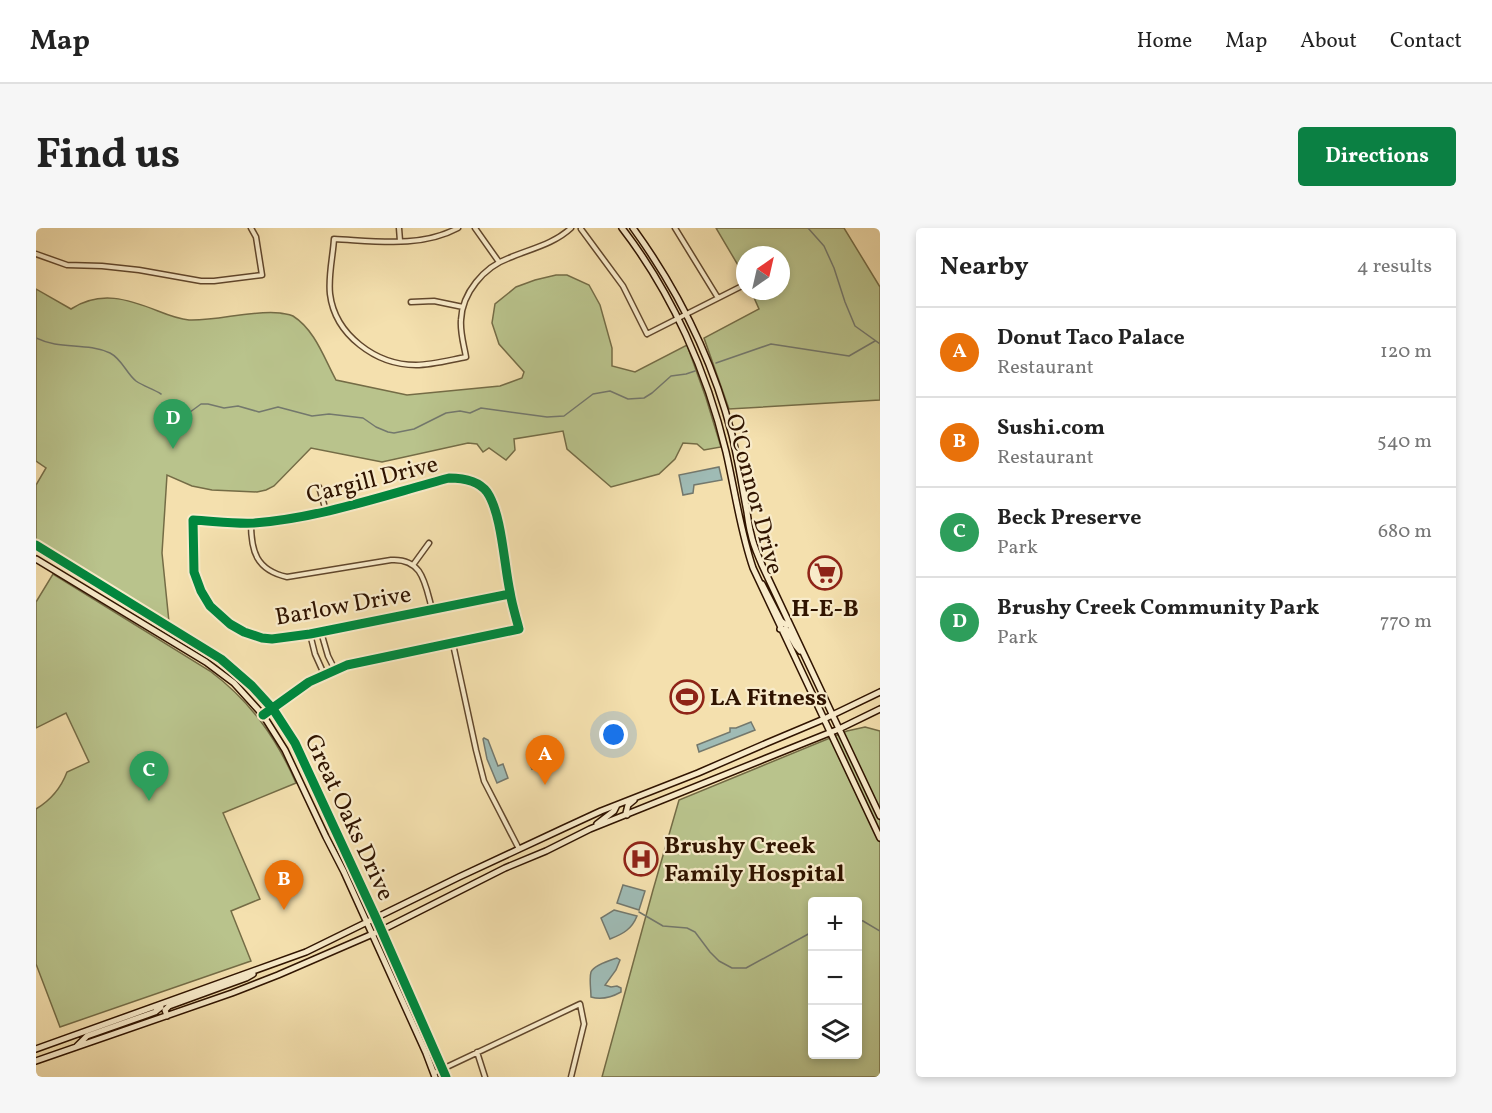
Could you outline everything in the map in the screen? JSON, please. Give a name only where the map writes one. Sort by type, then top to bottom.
[{"type":"main road","name":"O'Connor Drive","points":[[622,228],[661,285],[695,356],[717,416],[743,535],[754,572],[880,838]]},
{"type":"main road","name":"O'Connor Drive","points":[[633,228],[673,288],[715,380],[739,465],[751,534],[768,579],[880,816]]},
{"type":"main road","name":"Great Oaks Drive","points":[[36,545],[221,659],[252,686],[273,709],[295,743],[382,930],[446,1077]]},
{"type":"main road","name":"Great Oaks Drive","points":[[36,559],[206,662],[240,689],[263,715],[285,750],[368,922],[434,1075]]},
{"type":"main road","points":[[754,572],[765,586],[781,621],[790,625]]},
{"type":"main road","points":[[780,629],[787,630],[805,657]]},
{"type":"main road","points":[[36,1049],[306,952],[562,829],[824,719],[880,692]]},
{"type":"main road","points":[[36,1061],[278,975],[382,930],[505,868],[590,829],[838,729],[880,709]]},
{"type":"main road","points":[[627,815],[628,805],[638,797]]},
{"type":"main road","points":[[590,829],[614,811],[617,805]]},
{"type":"main road","points":[[167,1016],[165,1010],[169,1006],[246,978],[262,968]]},
{"type":"main road","points":[[402,999],[411,995]]},
{"type":"main road","points":[[74,1048],[87,1036],[155,1012],[159,1010],[160,1005]]},
{"type":"street","points":[[36,254],[67,265],[139,270],[201,281],[262,275],[256,237],[251,228]]},
{"type":"street","points":[[399,228],[400,241]]},
{"type":"street","points":[[459,228],[433,238],[400,241],[334,239],[331,300],[340,321],[360,345],[381,358],[409,364],[426,364],[466,357],[461,327],[463,307],[468,293],[478,279],[499,262],[547,244],[571,229],[582,228],[623,286],[647,334],[736,289]]},
{"type":"street","points":[[475,228],[499,262]]},
{"type":"street","points":[[675,228],[718,298]]},
{"type":"street","points":[[411,302],[434,301],[463,307]]},
{"type":"street","name":"Cargill Drive","points":[[193,520],[251,523],[285,519],[326,511],[449,478],[461,478],[477,483],[486,491],[495,509],[510,594],[519,629],[453,644]]},
{"type":"street","points":[[319,487],[326,511]]},
{"type":"street","name":"Barlow Drive","points":[[193,520],[194,572],[201,591],[210,606],[230,624],[262,638],[272,639],[310,634],[510,594]]},
{"type":"street","points":[[251,523],[254,551],[267,570],[286,577],[391,560],[404,561],[413,565],[424,577],[432,609]]},
{"type":"street","points":[[413,565],[429,543]]},
{"type":"street","points":[[321,632],[335,670]]},
{"type":"street","points":[[310,634],[315,654],[324,674]]},
{"type":"street","points":[[263,715],[309,682],[347,665],[453,644],[484,781],[520,849]]},
{"type":"street","points":[[434,1075],[443,1068],[580,1004],[584,1024],[571,1077]]},
{"type":"street","points":[[477,1052],[485,1077]]},
{"type":"green space","points":[[716,228],[844,228],[880,287],[880,400],[729,409],[704,338],[759,309],[755,300],[790,300],[790,246],[736,246],[736,262]]},
{"type":"green space","points":[[556,275],[567,275],[589,285],[600,305],[612,348],[612,366],[635,372],[687,345],[721,447],[704,450],[697,444],[683,443],[675,459],[659,474],[611,487],[567,449],[563,431],[514,439],[515,450],[506,460],[489,448],[483,452],[477,444],[468,443],[382,462],[311,448],[274,486],[257,492],[212,490],[192,486],[167,475],[162,553],[169,622],[36,540],[36,485],[46,468],[36,461],[36,289],[71,309],[93,300],[114,298],[189,320],[268,312],[290,315],[301,322],[313,337],[336,380],[407,395],[500,386],[522,378],[524,372],[499,344],[492,323],[495,304],[516,287]]},
{"type":"green space","points":[[53,574],[210,671],[238,695],[271,735],[296,783],[223,813],[260,899],[231,911],[251,961],[60,1027],[36,964],[36,809],[55,793],[67,772],[89,762],[66,713],[36,728],[36,602]]},
{"type":"green space","points":[[865,727],[880,731],[880,1077],[602,1077],[679,800],[847,731]]},
{"type":"water","points":[[719,467],[722,480],[694,485],[693,493],[683,495],[679,475]]},
{"type":"water","points":[[751,722],[755,730],[699,752],[697,745],[730,732],[730,728]]},
{"type":"water","points":[[484,738],[488,740],[498,766],[503,764],[508,778],[497,783],[487,759]]},
{"type":"water","points":[[557,745],[562,757],[532,769],[527,757]]},
{"type":"water","points":[[623,885],[645,891],[639,910],[617,903]]},
{"type":"water","points":[[614,910],[637,916],[626,930],[610,939],[601,918]]},
{"type":"water","points":[[617,958],[620,960],[616,970],[605,985],[617,986],[621,988],[621,992],[606,998],[591,997],[590,981],[593,969]]},
{"type":"waterway","points":[[808,228],[824,246],[855,326],[880,344]]},
{"type":"waterway","points":[[36,338],[54,344],[92,348],[110,353],[136,381],[161,394]]},
{"type":"waterway","points":[[716,363],[771,344],[849,356],[875,341]]},
{"type":"waterway","points":[[173,402],[186,415],[201,404],[224,408],[238,406],[259,412],[278,407],[312,416],[329,414],[363,418],[376,427],[394,433],[414,429],[446,413],[460,411],[470,413],[481,408],[547,417],[564,416],[593,394],[610,391],[628,399],[644,398],[671,376],[695,371]]},
{"type":"waterway","points":[[639,912],[663,926],[687,928],[695,932],[719,961],[732,968],[746,968],[808,934]]},
{"type":"waterway","points":[[862,921],[880,931]]},
{"type":"cycle path","points":[[263,715],[309,682],[347,665],[519,629],[496,513],[487,492],[475,482],[449,478],[352,505],[279,520],[254,523],[193,520],[194,572],[201,591],[210,606],[230,624],[262,638],[272,639],[310,634],[510,594]]},
{"type":"cycle path","points":[[36,545],[221,659],[252,686],[273,709],[295,743],[446,1077]]},
{"type":"place","name":"Brushy Creek Community Park","points":[[173,449]]},
{"type":"place","name":"H-E-B","points":[[825,573]]},
{"type":"place","name":"LA Fitness","points":[[687,697]]},
{"type":"place","name":"Donut Taco Palace","points":[[545,785]]},
{"type":"place","name":"Beck Preserve","points":[[149,801]]},
{"type":"place","name":"Brushy Creek Family Hospital","points":[[641,859]]},
{"type":"place","name":"Sushi.com","points":[[284,910]]}]
